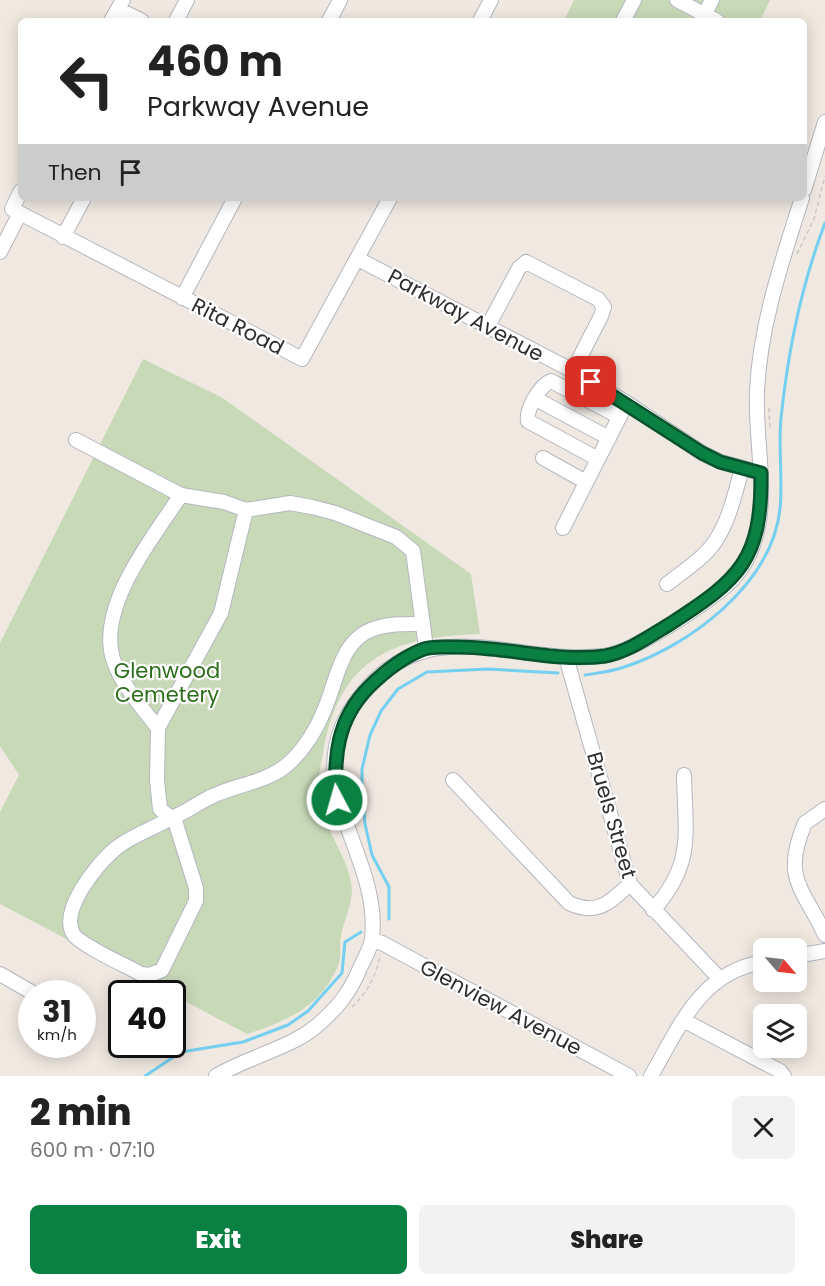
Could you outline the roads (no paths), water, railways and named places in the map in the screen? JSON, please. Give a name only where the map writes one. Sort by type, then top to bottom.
[{"type":"street","points":[[179,18],[188,0]]},
{"type":"street","points":[[331,18],[340,0]]},
{"type":"street","points":[[482,18],[491,0]]},
{"type":"street","points":[[624,18],[633,0]]},
{"type":"street","points":[[677,0],[706,18]]},
{"type":"street","points":[[708,18],[712,0]]},
{"type":"street","points":[[117,10],[135,18]]},
{"type":"street","points":[[807,180],[825,122]]},
{"type":"street","points":[[0,252],[18,201]]},
{"type":"street","points":[[63,237],[82,201]]},
{"type":"street","points":[[182,298],[233,201]]},
{"type":"street","name":"Rita Road","points":[[16,211],[302,359],[388,201]]},
{"type":"street","points":[[216,1076],[312,1029],[350,992],[372,940],[371,904],[337,800],[333,766],[341,729],[361,695],[382,674],[426,648],[472,646],[566,657],[606,656],[639,643],[726,585],[739,571],[755,541],[760,512],[761,473],[757,391],[770,300],[801,201]]},
{"type":"street","name":"Parkway Avenue","points":[[358,259],[573,371],[627,403],[702,453],[742,469],[761,473]]},
{"type":"street","points":[[488,326],[519,268],[526,262],[598,299],[604,307],[601,316],[573,371]]},
{"type":"street","points":[[598,459],[528,421],[527,415],[543,386],[551,381],[620,417]]},
{"type":"street","points":[[536,399],[609,438]]},
{"type":"street","points":[[563,528],[627,403]]},
{"type":"street","points":[[76,440],[182,495],[224,502],[246,510],[290,503],[312,507],[335,513],[405,543],[413,551],[416,560],[426,648]]},
{"type":"street","points":[[543,458],[586,482]]},
{"type":"street","points":[[667,584],[716,542],[742,469]]},
{"type":"street","points":[[158,728],[133,695],[114,662],[109,642],[110,626],[138,558],[182,495]]},
{"type":"street","points":[[246,510],[221,613],[174,695],[158,728],[157,780],[160,809],[171,818],[176,824],[196,888],[196,901],[168,962],[158,973],[141,974],[76,938],[70,926],[70,913],[87,882],[113,850],[171,818],[184,813],[213,795],[254,782],[283,768],[306,744],[325,709],[343,658],[354,642],[371,630],[393,624],[423,624]]},
{"type":"street","name":"Bruels Street","points":[[566,657],[630,884],[652,910],[719,978]]},
{"type":"street","points":[[652,910],[675,881],[682,868],[685,851],[684,775]]},
{"type":"street","points":[[453,780],[569,903],[582,909],[607,904],[630,884]]},
{"type":"street","points":[[825,808],[805,823],[794,868],[796,885],[825,936]]},
{"type":"street","name":"Glenview Avenue","points":[[372,940],[382,943],[629,1076]]},
{"type":"street","points":[[807,954],[825,951]]},
{"type":"street","points":[[651,1076],[699,996],[719,978],[753,966]]},
{"type":"street","points":[[0,974],[18,984]]},
{"type":"street","points":[[683,1020],[780,1071],[784,1076]]},
{"type":"waterway","points":[[585,675],[621,668],[673,645],[723,609],[744,587],[761,563],[774,537],[780,509],[781,418],[787,368],[802,295],[825,223]]},
{"type":"waterway","points":[[389,919],[389,887],[372,855],[365,824],[362,788],[362,769],[370,735],[381,711],[398,689],[427,672],[488,669],[558,673]]},
{"type":"waterway","points":[[145,1076],[181,1052],[243,1042],[288,1025],[308,1011],[342,973],[345,942],[361,932]]},
{"type":"park label","name":"Glenwood Cemetery","points":[[167,682]]}]
